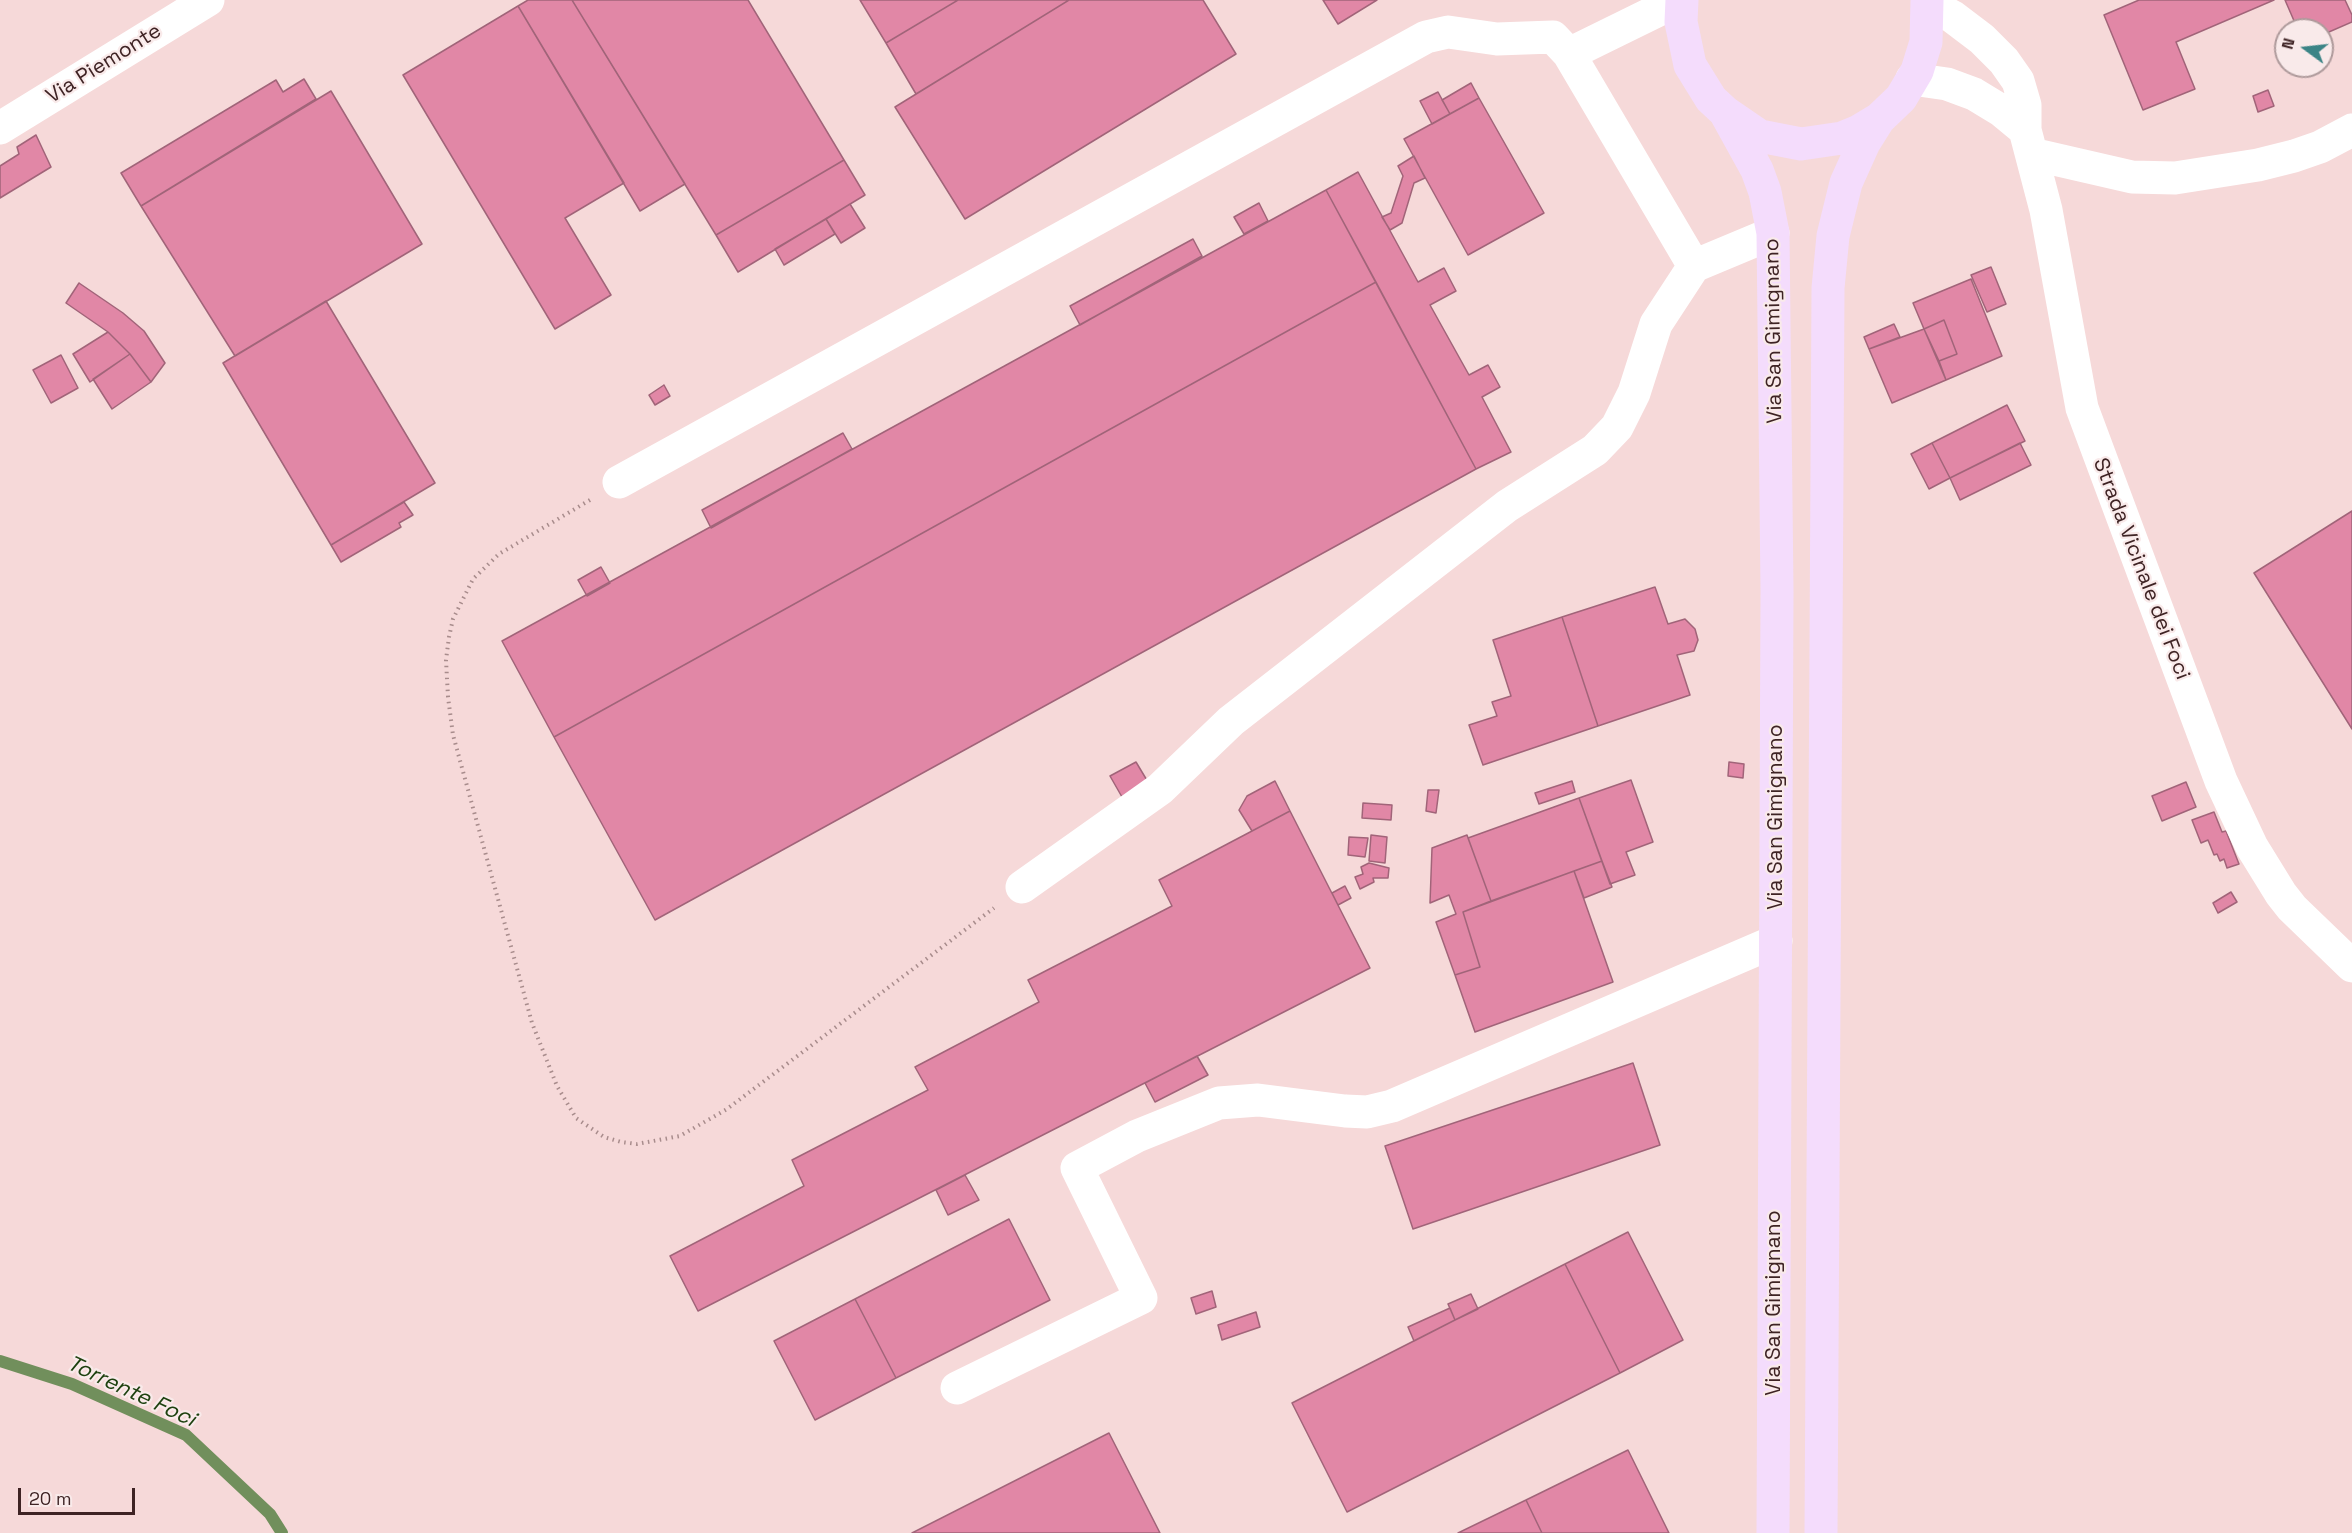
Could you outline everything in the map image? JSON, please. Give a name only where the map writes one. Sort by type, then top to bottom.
[{"type":"main road","points":[[1681,0],[1681,22],[1690,65],[1699,82],[1725,112],[1760,136],[1801,144],[1842,138],[1859,131],[1879,119],[1901,98],[1917,71],[1926,42],[1927,2]]},
{"type":"main road","name":"Via San Gimignano","points":[[1725,112],[1757,170],[1765,192],[1773,233],[1777,591],[1773,1533]]},
{"type":"main road","points":[[1821,1533],[1827,298],[1833,236],[1840,202],[1855,163],[1879,119]]},
{"type":"street","name":"Via Piemonte","points":[[0,128],[208,0]]},
{"type":"street","points":[[1569,54],[1681,0]]},
{"type":"street","name":"Strada Vicinale dei Foci","points":[[1927,2],[1961,22],[1992,48],[2009,67],[2023,97],[2028,142],[2046,210],[2082,408],[2221,782],[2252,847],[2281,894],[2309,925],[2352,966]]},
{"type":"street","points":[[619,482],[1426,37],[1448,32],[1497,39],[1553,37],[1569,54],[1694,266]]},
{"type":"street","points":[[1912,79],[1947,84],[1974,94],[2002,111],[2028,142],[2132,177],[2175,178],[2294,156],[2320,147],[2352,129]]},
{"type":"street","points":[[1022,887],[1160,789],[1226,725],[1508,506],[1595,450],[1617,427],[1634,393],[1656,324],[1694,266],[1773,233]]},
{"type":"street","points":[[957,1388],[1141,1298],[1077,1168],[1137,1136],[1220,1103],[1258,1101],[1367,1112],[1392,1106],[1776,941]]},
{"type":"path","points":[[619,482],[500,554],[479,572],[463,597],[453,619],[448,637],[446,660],[453,735],[532,1023],[556,1086],[576,1118],[604,1137],[621,1142],[637,1144],[680,1136],[727,1109],[1022,887]]},
{"type":"building","points":[[528,0],[572,0],[685,184],[640,211],[518,6]]},
{"type":"building","points":[[572,0],[748,0],[844,160],[716,235]]},
{"type":"building","points":[[860,0],[958,0],[886,43]]},
{"type":"building","points":[[958,0],[1069,0],[916,94],[886,43]]},
{"type":"building","points":[[1069,0],[1203,0],[1236,54],[965,219],[895,107]]},
{"type":"building","points":[[1323,0],[1377,0],[1338,24]]},
{"type":"building","points":[[2139,0],[2274,0],[2176,42],[2195,89],[2143,110],[2104,15]]},
{"type":"building","points":[[2285,0],[2345,0],[2352,15],[2352,22],[2334,30],[2334,18],[2293,18]]},
{"type":"building","points":[[518,6],[624,183],[565,218],[611,295],[555,329],[403,75]]},
{"type":"building","points":[[304,79],[316,99],[141,206],[121,173],[276,80],[283,92]]},
{"type":"building","points":[[1471,83],[1479,98],[1450,114],[1442,100]]},
{"type":"building","points":[[2268,90],[2274,106],[2258,112],[2253,96]]},
{"type":"building","points":[[331,91],[422,244],[235,356],[141,206]]},
{"type":"building","points":[[1438,92],[1450,114],[1432,124],[1420,101]]},
{"type":"building","points":[[1479,98],[1544,213],[1468,255],[1404,139]]},
{"type":"building","points":[[36,135],[51,167],[0,198],[0,166],[19,154],[17,147]]},
{"type":"building","points":[[1414,156],[1425,178],[1414,183],[1402,223],[1390,230],[1382,217],[1391,213],[1403,176],[1398,166]]},
{"type":"building","points":[[844,160],[865,195],[738,272],[716,235]]},
{"type":"building","points":[[1358,172],[1418,282],[1444,268],[1456,291],[1430,305],[1469,375],[1488,365],[1500,387],[1482,397],[1511,452],[1476,469],[1326,190]]},
{"type":"building","points":[[1326,190],[1376,282],[554,737],[502,641]]},
{"type":"building","points":[[1259,203],[1268,221],[1244,234],[1234,217]]},
{"type":"building","points":[[850,204],[865,228],[841,243],[826,219]]},
{"type":"building","points":[[826,219],[835,234],[784,265],[775,249]]},
{"type":"building","points":[[1193,239],[1202,256],[1080,325],[1070,306]]},
{"type":"building","points":[[1991,267],[2006,304],[1987,312],[1971,275]]},
{"type":"building","points":[[1971,279],[2002,356],[1946,380],[1939,361],[1957,354],[1944,320],[1924,329],[1913,303]]},
{"type":"building","points":[[1376,282],[1476,469],[655,920],[554,737]]},
{"type":"building","points":[[79,283],[123,313],[144,331],[165,363],[151,382],[130,354],[108,332],[66,303]]},
{"type":"building","points":[[326,301],[435,483],[331,545],[223,363]]},
{"type":"building","points":[[1944,320],[1957,354],[1939,361],[1924,329]]},
{"type":"building","points":[[1894,324],[1900,337],[1869,349],[1864,337]]},
{"type":"building","points":[[1924,329],[1946,380],[1892,403],[1869,349]]},
{"type":"building","points":[[108,332],[130,354],[90,382],[73,354]]},
{"type":"building","points":[[130,354],[151,382],[112,409],[93,379]]},
{"type":"building","points":[[61,355],[78,388],[51,403],[33,370]]},
{"type":"building","points":[[664,385],[670,396],[655,405],[649,395]]},
{"type":"building","points":[[2007,405],[2025,441],[1950,478],[1932,443]]},
{"type":"building","points":[[843,433],[852,449],[711,528],[702,510]]},
{"type":"building","points":[[1932,443],[1950,478],[1929,489],[1911,454]]},
{"type":"building","points":[[2020,443],[2031,465],[1960,500],[1950,478]]},
{"type":"building","points":[[404,502],[413,515],[399,523],[401,527],[341,562],[331,545]]},
{"type":"building","points":[[2352,511],[2352,729],[2254,573]]},
{"type":"building","points":[[601,567],[610,583],[587,596],[578,580]]},
{"type":"building","points":[[1655,587],[1668,624],[1685,619],[1695,629],[1698,640],[1694,651],[1677,655],[1690,695],[1598,726],[1562,617]]},
{"type":"building","points":[[1562,617],[1598,726],[1483,765],[1469,725],[1497,716],[1492,702],[1511,696],[1493,640]]},
{"type":"building","points":[[1136,762],[1148,782],[1122,797],[1110,776]]},
{"type":"building","points":[[1729,762],[1744,764],[1743,778],[1728,776]]},
{"type":"building","points":[[1631,780],[1653,842],[1626,852],[1635,875],[1610,884],[1579,798]]},
{"type":"building","points":[[1275,781],[1290,811],[1252,831],[1239,810],[1247,796]]},
{"type":"building","points":[[1572,781],[1575,792],[1539,804],[1535,793]]},
{"type":"building","points":[[2186,782],[2196,807],[2162,821],[2152,796]]},
{"type":"building","points":[[1428,790],[1439,790],[1436,813],[1426,811]]},
{"type":"building","points":[[1579,798],[1602,861],[1491,901],[1468,838]]},
{"type":"building","points":[[1363,803],[1392,805],[1391,820],[1362,818]]},
{"type":"building","points":[[1290,811],[1370,968],[698,1311],[670,1256],[804,1186],[792,1160],[928,1090],[915,1067],[1039,1002],[1028,980],[1172,906],[1159,880]]},
{"type":"building","points":[[2214,812],[2222,832],[2226,831],[2239,864],[2227,868],[2224,859],[2220,861],[2217,854],[2214,855],[2208,840],[2201,843],[2192,820]]},
{"type":"building","points":[[1371,835],[1387,837],[1385,863],[1369,861]]},
{"type":"building","points":[[1467,835],[1491,901],[1463,912],[1480,967],[1455,975],[1436,922],[1456,914],[1449,895],[1430,903],[1432,848]]},
{"type":"building","points":[[1349,837],[1368,838],[1365,857],[1348,855]]},
{"type":"building","points":[[1602,861],[1612,887],[1584,898],[1574,871]]},
{"type":"building","points":[[1369,863],[1389,868],[1388,878],[1373,878],[1374,882],[1360,889],[1355,877],[1363,874],[1361,867]]},
{"type":"building","points":[[1574,871],[1613,982],[1475,1032],[1455,975],[1480,967],[1463,912]]},
{"type":"building","points":[[1345,886],[1351,898],[1338,905],[1332,893]]},
{"type":"building","points":[[2231,892],[2237,902],[2218,913],[2213,903]]},
{"type":"building","points":[[1197,1056],[1208,1075],[1155,1102],[1145,1083]]},
{"type":"building","points":[[1633,1063],[1660,1145],[1413,1229],[1385,1146]]},
{"type":"building","points":[[965,1175],[979,1200],[948,1215],[936,1190]]},
{"type":"building","points":[[1009,1219],[1050,1300],[896,1378],[855,1299]]},
{"type":"building","points":[[1628,1232],[1683,1340],[1620,1373],[1565,1264]]},
{"type":"building","points":[[1565,1264],[1620,1373],[1347,1512],[1292,1403]]},
{"type":"building","points":[[1212,1291],[1216,1307],[1196,1314],[1191,1298]]},
{"type":"building","points":[[1471,1294],[1478,1309],[1455,1320],[1448,1304]]},
{"type":"building","points":[[855,1299],[896,1378],[815,1420],[774,1341]]},
{"type":"building","points":[[1450,1308],[1455,1320],[1414,1341],[1408,1327]]},
{"type":"building","points":[[1256,1312],[1260,1327],[1222,1340],[1218,1325]]},
{"type":"building","points":[[1109,1433],[1160,1533],[912,1533]]},
{"type":"building","points":[[1628,1450],[1669,1533],[1542,1533],[1526,1500]]},
{"type":"building","points":[[1526,1500],[1542,1533],[1458,1533]]},
{"type":"waterway","name":"Torrente Foci","points":[[0,1361],[72,1384],[186,1435],[270,1514],[282,1533]]}]
